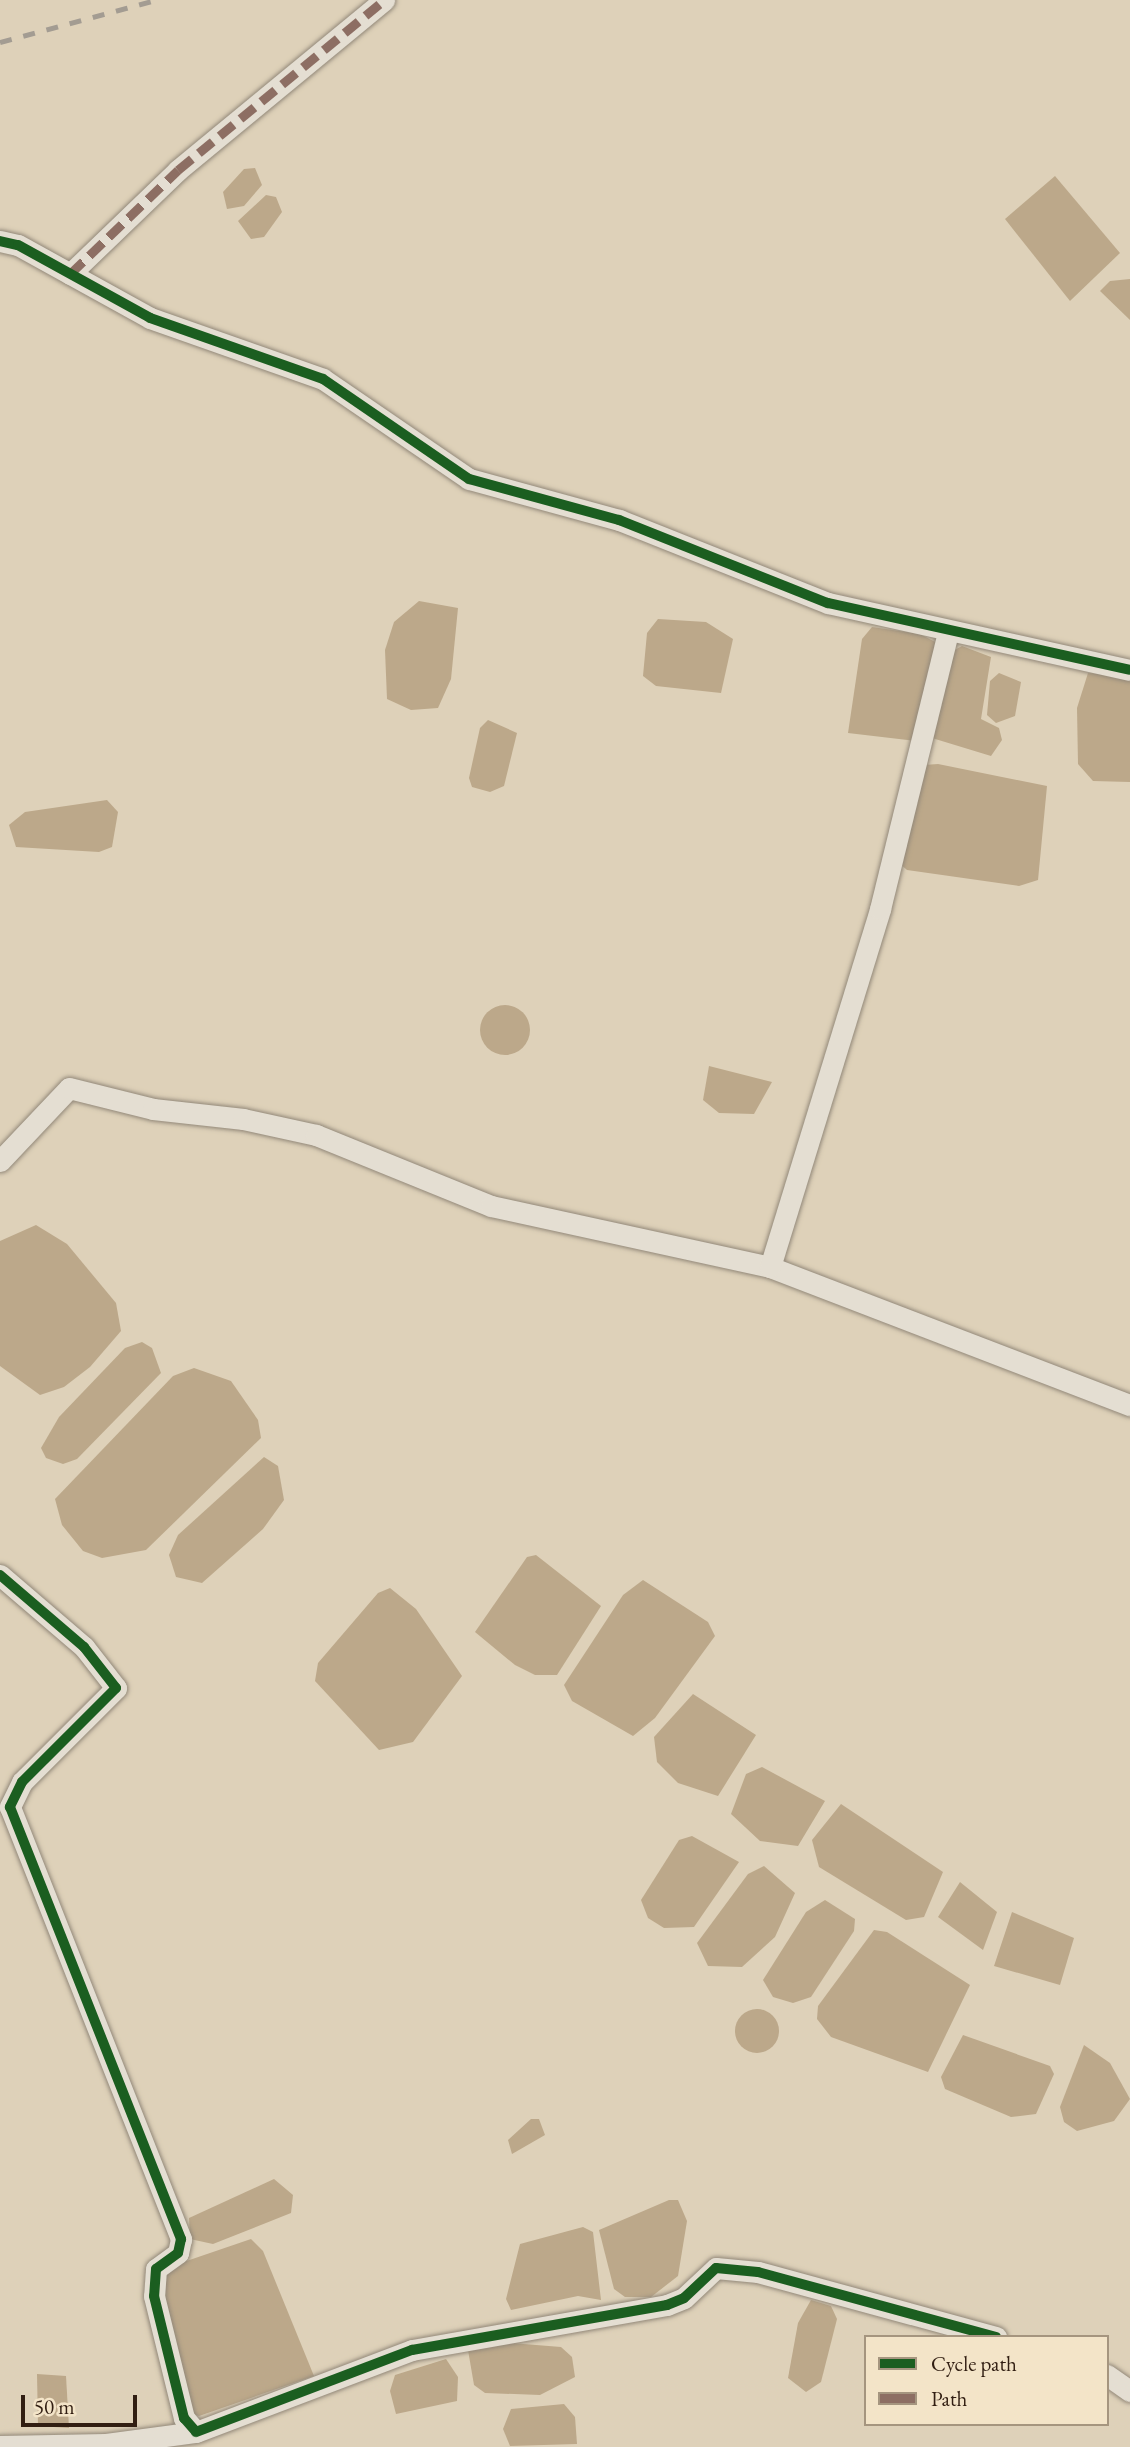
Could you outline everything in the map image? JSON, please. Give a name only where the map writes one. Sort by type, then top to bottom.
[{"type":"street","points":[[70,274],[178,170],[384,0]]},
{"type":"street","points":[[0,241],[70,274],[150,318],[323,379],[469,478],[619,520],[828,603],[948,632],[1130,670]]},
{"type":"street","points":[[770,1267],[880,909],[948,632]]},
{"type":"street","points":[[0,1161],[69,1088],[153,1109],[316,1135],[491,1206],[770,1267],[1130,1405]]},
{"type":"street","points":[[0,1575],[84,1647],[116,1688],[22,1782],[10,1807],[181,2239],[178,2253],[156,2269],[154,2295],[184,2418],[196,2432]]},
{"type":"street","points":[[0,2446],[106,2444],[196,2432],[412,2350],[667,2305],[684,2298],[716,2268],[758,2272],[989,2335]]},
{"type":"street","points":[[1109,2376],[1130,2391]]},
{"type":"shaded area","points":[[255,168],[262,185],[244,206],[227,209],[223,192],[244,169]]},
{"type":"shaded area","points":[[1055,176],[1120,253],[1070,301],[1005,219]]},
{"type":"shaded area","points":[[266,195],[276,197],[282,212],[264,237],[251,239],[238,221]]},
{"type":"shaded area","points":[[1130,279],[1130,320],[1100,291],[1110,281]]},
{"type":"shaded area","points":[[419,601],[458,608],[451,679],[438,708],[411,710],[387,699],[385,650],[394,622]]},
{"type":"shaded area","points":[[658,619],[706,622],[733,639],[721,693],[656,686],[643,676],[647,633]]},
{"type":"shaded area","points":[[872,627],[920,634],[939,644],[916,741],[848,733],[862,639]]},
{"type":"shaded area","points":[[962,646],[991,657],[981,719],[999,728],[1002,740],[991,756],[932,738],[951,652]]},
{"type":"shaded area","points":[[999,673],[1021,682],[1015,716],[996,723],[987,715],[990,681]]},
{"type":"shaded area","points":[[1088,673],[1130,676],[1130,782],[1093,781],[1078,764],[1077,708]]},
{"type":"shaded area","points":[[488,720],[517,733],[504,786],[490,792],[472,787],[469,778],[480,728]]},
{"type":"shaded area","points":[[938,764],[1047,786],[1038,880],[1019,886],[907,870],[899,863],[924,765]]},
{"type":"shaded area","points":[[107,800],[118,812],[112,847],[99,852],[16,847],[9,825],[25,812]]},
{"type":"shaded area","points":[[505,1005],[523,1012],[530,1030],[523,1048],[505,1055],[487,1048],[480,1030],[487,1012]]},
{"type":"shaded area","points":[[709,1066],[772,1082],[754,1114],[719,1113],[703,1100]]},
{"type":"shaded area","points":[[36,1225],[67,1244],[116,1303],[121,1331],[90,1367],[64,1387],[40,1395],[0,1366],[0,1241]]},
{"type":"shaded area","points":[[142,1342],[152,1348],[161,1373],[77,1459],[63,1464],[46,1458],[41,1448],[59,1417],[125,1348]]},
{"type":"shaded area","points":[[194,1368],[231,1381],[258,1420],[261,1438],[146,1550],[102,1558],[83,1551],[62,1525],[55,1499],[173,1376]]},
{"type":"shaded area","points":[[264,1457],[278,1466],[284,1500],[263,1529],[202,1583],[176,1577],[169,1555],[178,1535]]},
{"type":"shaded area","points":[[536,1555],[601,1606],[557,1675],[535,1675],[515,1665],[475,1632],[527,1557]]},
{"type":"shaded area","points":[[643,1580],[708,1622],[715,1636],[655,1718],[633,1736],[572,1701],[564,1685],[623,1595]]},
{"type":"shaded area","points":[[390,1588],[416,1609],[462,1676],[413,1742],[379,1750],[315,1681],[318,1663],[378,1593]]},
{"type":"shaded area","points":[[693,1694],[756,1735],[718,1796],[678,1783],[657,1762],[654,1737]]},
{"type":"shaded area","points":[[762,1767],[825,1801],[798,1846],[760,1841],[731,1814],[746,1774]]},
{"type":"shaded area","points":[[841,1804],[943,1872],[924,1917],[906,1920],[819,1867],[812,1840]]},
{"type":"shaded area","points":[[692,1836],[739,1862],[694,1927],[664,1928],[648,1918],[641,1900],[679,1840]]},
{"type":"shaded area","points":[[764,1866],[795,1893],[775,1937],[742,1967],[708,1966],[697,1943],[748,1874]]},
{"type":"shaded area","points":[[960,1882],[997,1912],[983,1950],[938,1917]]},
{"type":"shaded area","points":[[825,1900],[855,1919],[854,1931],[811,1997],[793,2003],[773,1997],[763,1980],[806,1912]]},
{"type":"shaded area","points":[[1012,1912],[1074,1938],[1060,1985],[994,1966]]},
{"type":"shaded area","points":[[874,1930],[887,1932],[970,1985],[928,2072],[831,2037],[817,2019],[818,2006]]},
{"type":"shaded area","points":[[757,2009],[773,2015],[779,2031],[773,2047],[757,2053],[741,2047],[735,2031],[741,2015]]},
{"type":"shaded area","points":[[963,2035],[1050,2066],[1054,2074],[1036,2114],[1011,2117],[945,2089],[941,2077]]},
{"type":"shaded area","points":[[1084,2045],[1110,2063],[1130,2099],[1114,2121],[1077,2131],[1064,2122],[1060,2107]]},
{"type":"shaded area","points":[[531,2119],[539,2119],[545,2135],[512,2154],[508,2140]]},
{"type":"shaded area","points":[[274,2179],[293,2195],[291,2213],[213,2244],[190,2239],[189,2218]]},
{"type":"shaded area","points":[[669,2200],[678,2200],[687,2221],[678,2276],[651,2297],[625,2297],[614,2289],[599,2230]]},
{"type":"shaded area","points":[[583,2227],[593,2232],[601,2300],[578,2296],[511,2310],[506,2299],[520,2244]]},
{"type":"shaded area","points":[[251,2239],[263,2251],[314,2376],[199,2416],[192,2414],[160,2286],[169,2267]]},
{"type":"shaded area","points":[[811,2300],[831,2306],[837,2319],[821,2382],[806,2392],[788,2378],[798,2323]]},
{"type":"shaded area","points":[[487,2341],[561,2347],[572,2357],[575,2377],[540,2395],[485,2393],[474,2385],[468,2350]]},
{"type":"shaded area","points":[[446,2359],[458,2377],[457,2401],[396,2414],[390,2391],[395,2375]]},
{"type":"shaded area","points":[[37,2374],[66,2376],[69,2428],[38,2426]]},
{"type":"shaded area","points":[[564,2404],[575,2417],[577,2444],[510,2446],[503,2429],[511,2409]]},
{"type":"railway","points":[[0,42],[156,0]]},
{"type":"marked path","points":[[70,274],[178,170],[384,0]]},
{"type":"cycle path","points":[[0,241],[18,245],[150,318],[323,379],[469,479],[619,520],[828,603],[1130,670]]},
{"type":"cycle path","points":[[0,1575],[84,1647],[116,1688],[22,1782],[10,1807],[181,2239],[178,2253],[156,2269],[154,2296],[184,2418],[196,2432],[412,2350],[667,2305],[684,2298],[716,2268],[758,2272],[989,2335]]}]
